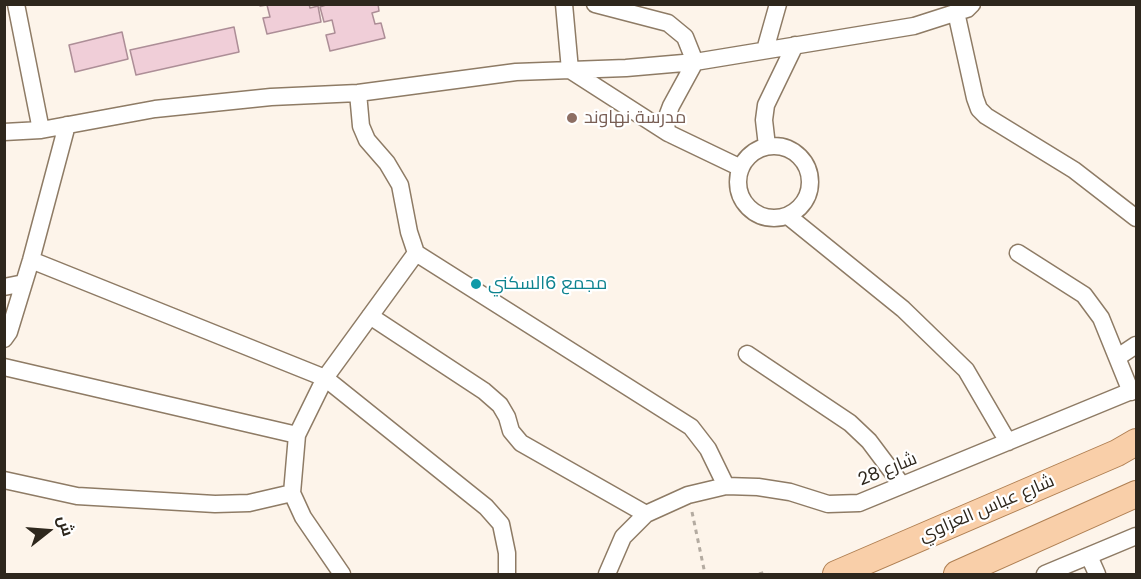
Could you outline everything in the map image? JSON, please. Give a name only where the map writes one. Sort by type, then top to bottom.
[{"type":"main road","name":"شارع عباس العزاوي","points":[[836,574],[1117,453],[1137,442]]},
{"type":"main road","points":[[957,574],[1137,494]]},
{"type":"street","points":[[16,4],[41,130]]},
{"type":"street","points":[[564,4],[570,70]]},
{"type":"street","points":[[595,4],[668,23],[685,37],[694,62],[665,122],[668,133]]},
{"type":"street","points":[[765,50],[778,4]]},
{"type":"street","points":[[4,132],[41,130],[155,109],[271,98],[358,93],[516,72],[626,68],[694,62],[914,26],[967,9],[972,4]]},
{"type":"street","points":[[956,12],[975,98],[979,108],[986,116],[1074,170],[1137,218]]},
{"type":"street","points":[[767,146],[764,120],[766,105],[795,45]]},
{"type":"street","points":[[570,70],[668,133],[741,168]]},
{"type":"street","points":[[358,93],[361,126],[367,140],[387,163],[400,184],[409,232],[416,253],[691,427],[708,449],[726,486]]},
{"type":"street","points":[[4,339],[9,332],[31,260],[67,125]]},
{"type":"street","points":[[767,146],[779,146],[791,150],[801,157],[807,166],[810,178],[809,191],[804,202],[788,216],[764,217],[752,211],[740,193],[738,180],[746,159],[755,151],[767,146]]},
{"type":"street","points":[[788,216],[903,309],[966,370],[1008,442]]},
{"type":"street","points":[[342,574],[303,517],[292,493],[297,435],[325,378],[416,253]]},
{"type":"street","points":[[1018,253],[1084,295],[1101,318],[1134,390]]},
{"type":"street","points":[[31,260],[325,378],[486,507],[501,524],[507,553],[507,574]]},
{"type":"street","points":[[4,287],[24,283]]},
{"type":"street","points":[[370,316],[484,391],[500,405],[511,431],[521,443],[646,514]]},
{"type":"street","points":[[1118,357],[1137,345]]},
{"type":"street","points":[[747,354],[850,423],[869,441],[902,485]]},
{"type":"street","points":[[4,367],[297,435]]},
{"type":"street","name":"شارع 28","points":[[607,574],[623,537],[646,514],[688,495],[726,486],[758,487],[790,492],[828,504],[859,502],[1134,390]]},
{"type":"street","points":[[4,480],[77,496],[215,504],[249,503],[292,493]]},
{"type":"street","points":[[1045,574],[1137,536]]},
{"type":"street","points":[[1089,556],[1096,574]]},
{"type":"path","points":[[688,495],[705,574]]},
{"type":"path","points":[[759,574],[767,573]]},
{"type":"building","points":[[260,4],[309,4],[310,8],[318,6],[321,22],[267,34],[263,18],[270,17],[267,5],[260,6]]},
{"type":"building","points":[[329,4],[378,4],[379,11],[372,13],[375,24],[381,23],[385,38],[330,51],[326,35],[335,33],[332,20],[324,22],[320,7]]},
{"type":"building","points":[[234,27],[239,52],[136,75],[130,50]]},
{"type":"building","points":[[122,32],[128,59],[75,72],[69,45]]},
{"type":"place","name":"مدرسة نهاوند","points":[[572,118]]},
{"type":"place","name":"مجمع 6السكني","points":[[476,284]]}]
